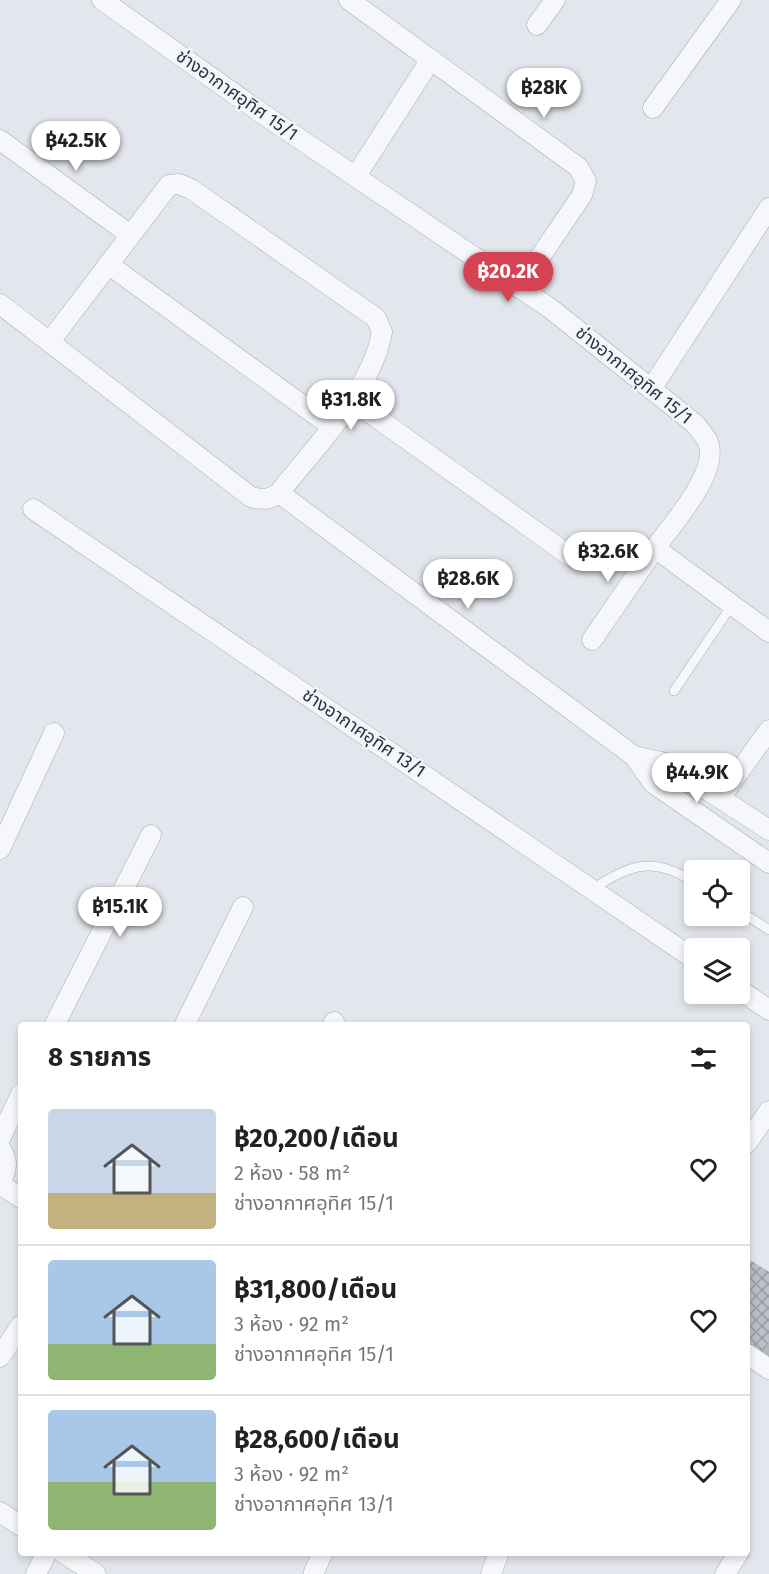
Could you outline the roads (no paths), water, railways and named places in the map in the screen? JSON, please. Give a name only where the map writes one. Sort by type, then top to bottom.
[{"type":"street","name":"ช่างอากาศอุทิศ 15/1","points":[[102,0],[551,309],[694,423],[708,442],[710,457],[707,470],[689,503],[592,640]]},
{"type":"street","points":[[349,0],[578,166],[586,181],[582,195],[519,288]]},
{"type":"street","points":[[537,25],[555,0]]},
{"type":"street","points":[[653,108],[731,0]]},
{"type":"street","points":[[356,176],[431,59]]},
{"type":"street","points":[[0,140],[129,234]]},
{"type":"street","points":[[0,304],[51,340],[251,497],[270,500],[279,493],[352,400],[373,363],[382,332],[376,318],[191,189],[179,184],[169,185],[129,234],[51,340]]},
{"type":"street","points":[[651,389],[769,208]]},
{"type":"street","points":[[108,264],[331,426]]},
{"type":"street","points":[[352,400],[570,556]]},
{"type":"street","points":[[279,493],[634,756],[653,783],[769,863]]},
{"type":"street","name":"ช่างอากาศอุทิศ 13/1","points":[[33,509],[684,951]]},
{"type":"street","points":[[656,548],[769,632]]},
{"type":"street","points":[[721,797],[769,730]]},
{"type":"street","points":[[0,849],[54,733]]},
{"type":"street","points":[[634,756],[666,764],[721,797],[769,830]]},
{"type":"street","points":[[56,1022],[151,835]]},
{"type":"street","points":[[186,1022],[243,907]]},
{"type":"street","points":[[750,997],[769,1010]]},
{"type":"street","points":[[0,1139],[18,1100]]},
{"type":"street","points":[[750,1140],[766,1121]]},
{"type":"street","points":[[0,1148],[6,1156],[6,1171],[0,1184],[18,1196]]},
{"type":"street","points":[[0,1357],[18,1330]]},
{"type":"street","points":[[750,1356],[769,1369]]},
{"type":"street","points":[[0,1512],[18,1524]]},
{"type":"street","points":[[36,1574],[45,1556]]},
{"type":"street","points":[[68,1556],[96,1574]]},
{"type":"street","points":[[314,1572],[321,1556]]},
{"type":"street","points":[[725,1574],[736,1556]]},
{"type":"lane","points":[[674,692],[732,605]]},
{"type":"lane","points":[[594,888],[622,870],[650,865],[684,876]]},
{"type":"lane","points":[[750,918],[769,930]]}]
